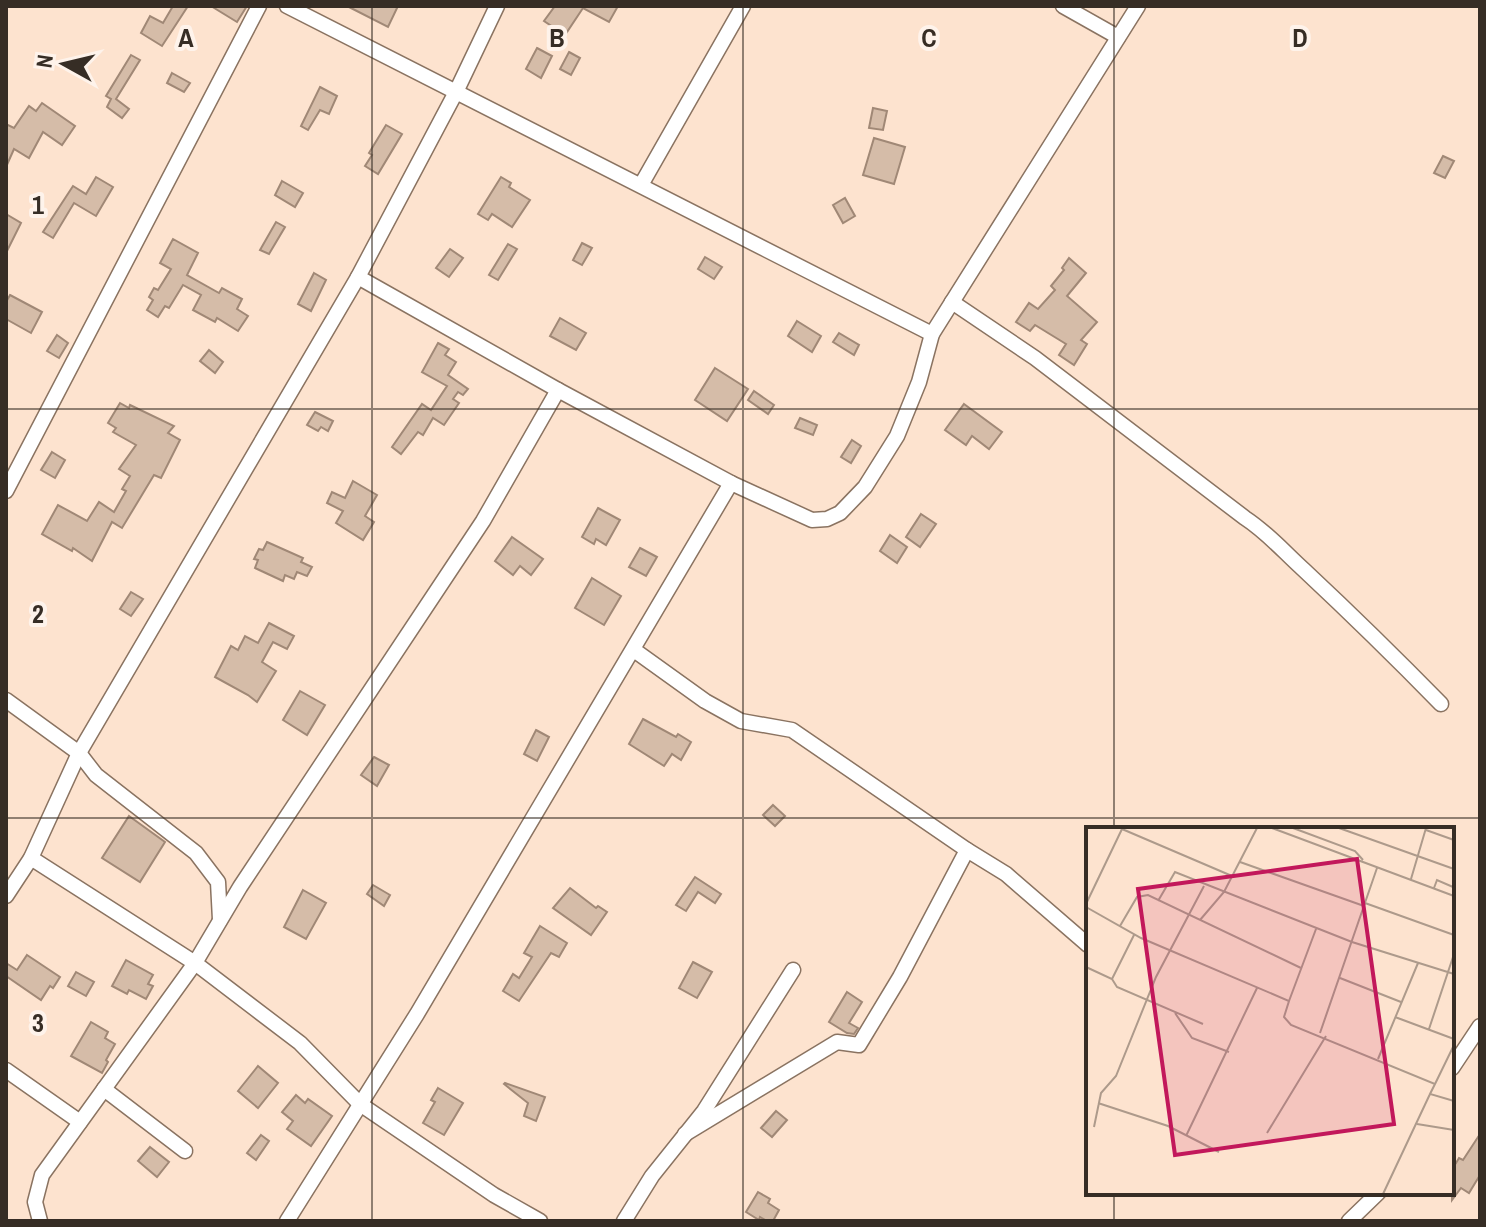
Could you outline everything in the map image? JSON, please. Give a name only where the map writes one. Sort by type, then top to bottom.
[{"type":"street","points":[[6,491],[259,6]]},
{"type":"street","points":[[287,6],[932,334]]},
{"type":"street","points":[[6,896],[31,858],[79,753],[358,277],[456,92],[497,6]]},
{"type":"street","points":[[641,185],[743,6]]},
{"type":"street","points":[[1063,6],[1118,37]]},
{"type":"street","points":[[358,277],[731,483],[812,520],[827,519],[840,513],[865,487],[897,436],[919,382],[932,334],[1138,6]]},
{"type":"street","points":[[952,302],[1035,358],[1264,530],[1441,704]]},
{"type":"street","points":[[40,1221],[35,1202],[42,1175],[195,963],[240,887],[483,521],[558,390]]},
{"type":"street","points":[[287,1221],[417,1014],[731,483]]},
{"type":"street","points":[[634,650],[705,701],[741,721],[792,730],[1006,874],[1086,943]]},
{"type":"street","points":[[6,700],[79,753],[96,775],[196,853],[218,882],[220,921]]},
{"type":"street","points":[[685,1134],[837,1042],[859,1045],[900,977],[967,850]]},
{"type":"street","points":[[31,858],[195,963],[300,1043],[360,1104],[494,1195],[540,1221]]},
{"type":"street","points":[[624,1221],[652,1176],[704,1111],[793,970]]},
{"type":"street","points":[[1454,1065],[1480,1026]]},
{"type":"street","points":[[6,1070],[80,1122]]},
{"type":"street","points":[[104,1089],[185,1151]]},
{"type":"street","points":[[1349,1221],[1376,1195]]},
{"type":"building","points":[[173,6],[188,6],[162,46],[141,33],[150,16],[163,23]]},
{"type":"building","points":[[211,6],[247,6],[237,22]]},
{"type":"building","points":[[347,6],[398,6],[388,27]]},
{"type":"building","points":[[555,6],[618,6],[609,22],[583,8],[565,35],[544,21]]},
{"type":"building","points":[[537,48],[552,56],[541,78],[526,69]]},
{"type":"building","points":[[569,52],[580,58],[571,75],[560,69]]},
{"type":"building","points":[[131,55],[140,60],[116,99],[129,109],[122,118],[107,107],[111,99],[106,96]]},
{"type":"building","points":[[172,73],[190,83],[184,92],[167,83]]},
{"type":"building","points":[[320,87],[337,96],[329,114],[320,110],[308,130],[301,126]]},
{"type":"building","points":[[42,103],[75,126],[62,145],[43,132],[29,158],[14,149],[6,167],[6,124],[14,128],[29,106],[36,111]]},
{"type":"building","points":[[873,108],[887,111],[883,130],[869,128]]},
{"type":"building","points":[[386,125],[402,134],[378,174],[365,166]]},
{"type":"building","points":[[874,138],[905,147],[894,184],[863,175]]},
{"type":"building","points":[[1443,156],[1454,161],[1445,178],[1434,173]]},
{"type":"building","points":[[96,177],[113,187],[96,216],[74,203],[53,238],[43,232],[73,186],[86,194]]},
{"type":"building","points":[[501,177],[511,183],[509,187],[530,200],[512,227],[492,214],[488,220],[478,214]]},
{"type":"building","points":[[282,181],[303,193],[295,207],[275,195]]},
{"type":"building","points":[[845,198],[855,216],[843,223],[833,205]]},
{"type":"building","points":[[6,214],[21,223],[6,253]]},
{"type":"building","points":[[276,222],[285,227],[269,254],[260,250]]},
{"type":"building","points":[[173,239],[198,253],[187,275],[219,293],[222,288],[242,299],[237,309],[248,316],[238,331],[217,318],[215,322],[193,310],[201,295],[183,285],[169,308],[165,306],[158,317],[147,310],[153,300],[149,297],[154,288],[158,290],[171,269],[160,263]]},
{"type":"building","points":[[582,243],[592,248],[582,265],[573,260]]},
{"type":"building","points":[[508,244],[517,249],[498,280],[489,275]]},
{"type":"building","points":[[450,249],[463,258],[449,277],[436,268]]},
{"type":"building","points":[[705,257],[722,267],[714,279],[698,269]]},
{"type":"building","points":[[1069,258],[1086,273],[1067,296],[1097,322],[1081,340],[1087,344],[1074,365],[1059,355],[1066,344],[1035,325],[1030,331],[1016,322],[1029,303],[1038,309],[1055,290],[1051,286]]},
{"type":"building","points":[[314,273],[326,280],[311,311],[298,304]]},
{"type":"building","points":[[10,295],[42,312],[31,333],[6,319],[6,302]]},
{"type":"building","points":[[560,318],[586,333],[576,350],[550,336]]},
{"type":"building","points":[[797,321],[821,336],[812,352],[788,336]]},
{"type":"building","points":[[839,333],[859,345],[854,355],[833,342]]},
{"type":"building","points":[[57,335],[68,343],[59,358],[47,351]]},
{"type":"building","points":[[438,343],[449,349],[445,355],[456,362],[448,375],[468,389],[463,395],[458,392],[453,399],[459,403],[444,425],[433,418],[423,435],[418,432],[401,454],[392,447],[422,404],[431,410],[447,386],[422,372]]},
{"type":"building","points":[[209,350],[223,362],[215,373],[200,361]]},
{"type":"building","points":[[715,368],[748,389],[727,421],[695,400]]},
{"type":"building","points":[[754,391],[774,405],[768,414],[748,400]]},
{"type":"building","points":[[120,403],[174,426],[168,433],[180,440],[161,478],[154,475],[122,528],[112,522],[92,561],[73,548],[72,551],[42,534],[58,505],[87,521],[99,502],[114,512],[126,491],[122,489],[130,476],[119,469],[136,445],[113,432],[116,428],[108,423]]},
{"type":"building","points":[[964,404],[1002,432],[989,449],[972,436],[966,445],[945,430]]},
{"type":"building","points":[[315,412],[333,421],[328,431],[321,427],[318,431],[307,425]]},
{"type":"building","points":[[800,418],[817,425],[813,435],[795,428]]},
{"type":"building","points":[[852,440],[861,446],[851,463],[841,457]]},
{"type":"building","points":[[52,452],[65,460],[55,478],[41,470]]},
{"type":"building","points":[[353,481],[377,495],[365,516],[374,522],[363,540],[336,523],[343,511],[327,503],[332,492],[345,498]]},
{"type":"building","points":[[598,508],[620,520],[606,545],[596,539],[594,544],[582,537]]},
{"type":"building","points":[[921,514],[936,524],[920,547],[906,537]]},
{"type":"building","points":[[890,535],[907,547],[897,563],[880,551]]},
{"type":"building","points":[[512,537],[543,559],[531,575],[520,566],[513,575],[495,561]]},
{"type":"building","points":[[267,542],[303,558],[301,562],[312,567],[307,576],[297,572],[294,579],[285,575],[283,581],[255,568],[258,560],[254,559]]},
{"type":"building","points":[[640,548],[657,557],[646,576],[629,567]]},
{"type":"building","points":[[592,578],[621,596],[604,625],[575,608]]},
{"type":"building","points":[[131,592],[143,599],[131,616],[120,609]]},
{"type":"building","points":[[269,623],[294,636],[287,649],[273,642],[262,662],[276,671],[257,702],[215,677],[231,646],[238,650],[245,636],[258,643]]},
{"type":"building","points":[[300,691],[325,705],[307,735],[283,720]]},
{"type":"building","points":[[643,719],[691,742],[681,760],[672,754],[664,766],[629,744]]},
{"type":"building","points":[[536,730],[549,737],[537,761],[524,754]]},
{"type":"building","points":[[374,757],[389,765],[377,786],[361,775]]},
{"type":"building","points":[[773,805],[785,816],[775,826],[763,815]]},
{"type":"building","points":[[129,816],[165,842],[140,882],[102,858]]},
{"type":"building","points":[[695,877],[721,894],[715,903],[698,892],[686,911],[676,905]]},
{"type":"building","points":[[373,885],[390,895],[384,906],[367,894]]},
{"type":"building","points":[[570,888],[596,908],[598,906],[607,912],[591,935],[553,908]]},
{"type":"building","points":[[303,890],[326,903],[306,939],[284,927]]},
{"type":"building","points":[[540,926],[567,943],[559,957],[551,953],[519,1001],[503,991],[513,974],[519,978],[532,957],[524,953]]},
{"type":"building","points":[[27,955],[60,977],[41,1000],[6,976],[6,963],[17,970]]},
{"type":"building","points":[[126,960],[153,975],[148,984],[153,986],[146,999],[112,986]]},
{"type":"building","points":[[693,962],[712,972],[697,998],[679,988]]},
{"type":"building","points":[[76,972],[94,982],[86,996],[68,986]]},
{"type":"building","points":[[847,992],[862,1002],[849,1023],[858,1028],[854,1034],[829,1022]]},
{"type":"building","points":[[91,1022],[108,1032],[105,1038],[115,1044],[102,1073],[71,1056]]},
{"type":"building","points":[[258,1066],[278,1083],[258,1108],[238,1091]]},
{"type":"building","points":[[505,1083],[545,1097],[536,1121],[524,1116],[528,1103]]},
{"type":"building","points":[[438,1088],[463,1103],[444,1135],[423,1123],[435,1102],[431,1100]]},
{"type":"building","points":[[296,1095],[305,1103],[308,1099],[332,1116],[311,1146],[287,1129],[293,1121],[282,1112]]},
{"type":"building","points":[[776,1111],[787,1120],[772,1137],[761,1128]]},
{"type":"building","points":[[1480,1134],[1480,1175],[1469,1193],[1461,1188],[1452,1200],[1454,1162],[1459,1158],[1463,1160]]},
{"type":"building","points":[[261,1135],[269,1141],[256,1160],[247,1153]]},
{"type":"building","points":[[150,1147],[169,1162],[157,1177],[138,1161]]},
{"type":"building","points":[[758,1192],[770,1199],[768,1203],[779,1210],[773,1221],[760,1217],[759,1220],[746,1212]]}]
